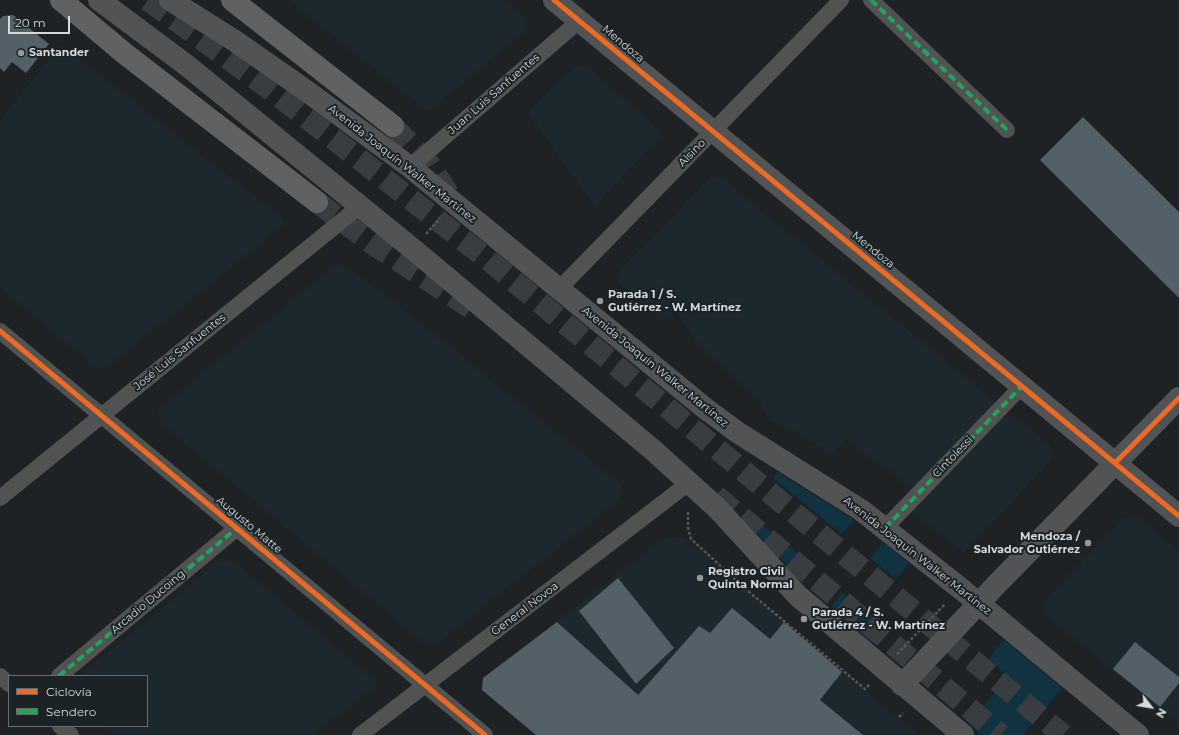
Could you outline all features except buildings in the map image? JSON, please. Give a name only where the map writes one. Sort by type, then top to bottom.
[{"type":"highway","points":[[61,0],[130,58],[317,202]]},
{"type":"highway","points":[[232,0],[393,126]]},
{"type":"main road","points":[[100,0],[186,64],[414,250],[683,489],[717,508],[798,596],[963,735]]},
{"type":"main road","name":"Avenida Joaquín Walker Martínez","points":[[170,0],[235,41],[410,167],[706,409],[737,432],[838,494],[885,528],[979,603],[1138,735]]},
{"type":"main road","name":"Mendoza","points":[[554,0],[1179,516]]},
{"type":"main road","points":[[902,685],[979,603],[1179,398]]},
{"type":"street","name":"Alsino","points":[[559,289],[841,0]]},
{"type":"street","points":[[871,0],[1007,130]]},
{"type":"street","name":"Juan Luis Sanfuentes","points":[[410,167],[579,20]]},
{"type":"street","name":"José Luis Sanfuentes","points":[[0,498],[360,206]]},
{"type":"street","name":"Augusto Matte","points":[[0,331],[485,735]]},
{"type":"street","name":"Cintolessi","points":[[885,528],[1022,386]]},
{"type":"street","name":"General Novoa","points":[[360,735],[683,489]]},
{"type":"street","name":"Arcadio Ducoing","points":[[60,675],[237,528]]},
{"type":"street","points":[[0,676],[8,683]]},
{"type":"street","points":[[61,727],[71,735]]},
{"type":"path","points":[[414,250],[452,202]]},
{"type":"path","points":[[683,489],[688,513],[688,528],[695,543],[748,591],[865,689],[960,588]]},
{"type":"shaded area","points":[[288,0],[504,0],[526,18],[527,30],[428,112]]},
{"type":"shaded area","points":[[61,45],[282,218],[283,225],[106,368],[96,367],[0,288],[0,120]]},
{"type":"shaded area","points":[[576,65],[587,67],[657,128],[660,137],[595,206],[527,112]]},
{"type":"shaded area","points":[[711,177],[720,177],[1050,446],[1052,460],[963,553],[910,510],[919,498],[885,465],[882,469],[848,438],[832,454],[794,431],[767,419],[762,405],[697,342],[675,310],[662,320],[619,284],[618,272]]},
{"type":"shaded area","points":[[338,263],[380,290],[622,486],[621,498],[437,643],[425,644],[160,422],[158,410]]},
{"type":"shaded area","points":[[777,472],[854,520],[842,534],[773,478]]},
{"type":"shaded area","points":[[746,511],[815,567],[803,582],[741,517]]},
{"type":"shaded area","points":[[1137,516],[1179,552],[1179,725],[1046,615],[1043,603],[1124,517]]},
{"type":"shaded area","points":[[665,538],[684,538],[919,735],[536,735],[483,678]]},
{"type":"shaded area","points":[[883,542],[909,563],[896,579],[870,558]]},
{"type":"shaded area","points":[[220,560],[233,561],[379,684],[312,735],[115,735],[105,727],[148,727],[148,675],[80,675]]},
{"type":"shaded area","points":[[842,593],[885,627],[872,643],[830,609]]},
{"type":"shaded area","points":[[1004,640],[1062,688],[1023,735],[982,735],[968,724],[1008,676],[988,659]]},
{"type":"tunnel","points":[[148,0],[267,87],[486,258],[1063,735]]},
{"type":"tunnel","points":[[393,126],[430,165],[453,201]]},
{"type":"tunnel","points":[[317,202],[373,244],[477,312]]},
{"type":"tunnel","points":[[716,496],[1001,735]]},
{"type":"marked path","points":[[871,0],[1007,130]]},
{"type":"marked path","points":[[885,528],[1022,386]]},
{"type":"marked path","points":[[60,675],[237,528]]},
{"type":"cycle path","points":[[554,0],[1179,516]]},
{"type":"cycle path","points":[[0,331],[485,735]]},
{"type":"cycle path","points":[[1115,463],[1179,398]]},
{"type":"place","name":"Santander","points":[[21,53]]},
{"type":"place","name":"Parada 1 / S. Gutiérrez - W. Martínez","points":[[600,301]]},
{"type":"place","name":"Mendoza / Salvador Gutiérrez","points":[[1088,543]]},
{"type":"place","name":"Registro Civil Quinta Normal","points":[[700,578]]},
{"type":"place","name":"Parada 4 / S. Gutiérrez - W. Martínez","points":[[804,619]]}]
